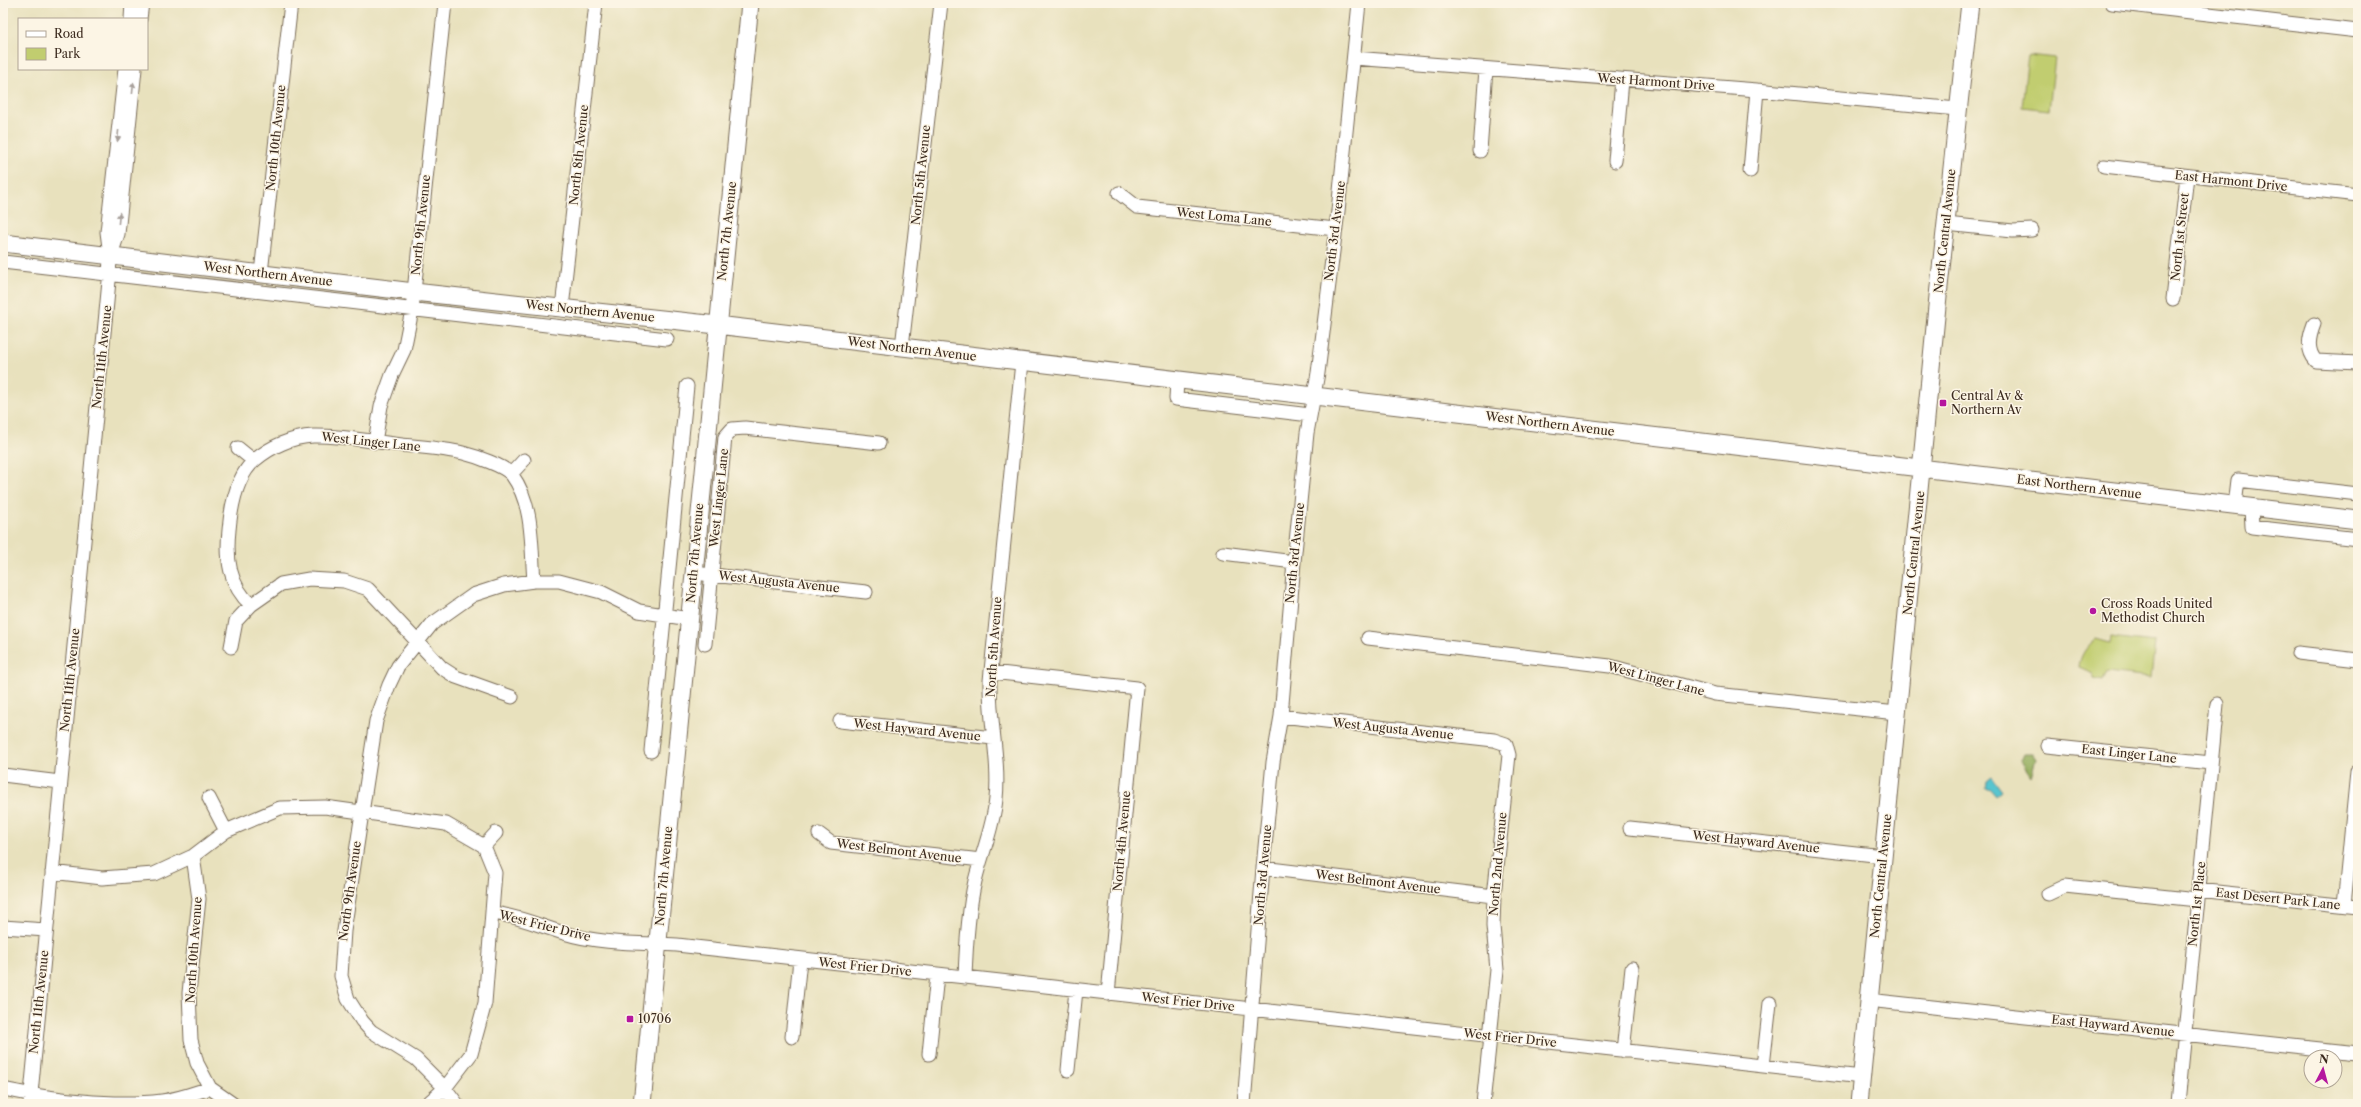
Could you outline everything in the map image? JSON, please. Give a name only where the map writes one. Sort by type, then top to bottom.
[{"type":"main road","name":"North 7th Avenue","points":[[642,1104],[717,325],[750,3]]},
{"type":"main road","name":"North Central Avenue","points":[[1859,1104],[1868,1000],[1957,109],[1970,3]]},
{"type":"main road","name":"West Northern Avenue","points":[[3,243],[414,292],[717,325],[1922,468]]},
{"type":"main road","name":"East Northern Avenue","points":[[1922,468],[2358,520]]},
{"type":"street","points":[[131,18],[132,3]]},
{"type":"street","points":[[140,18],[142,3]]},
{"type":"street","name":"North 10th Avenue","points":[[261,273],[291,3]]},
{"type":"street","name":"North 9th Avenue","points":[[375,442],[381,406],[392,375],[404,350],[412,310],[445,3]]},
{"type":"street","name":"North 8th Avenue","points":[[562,308],[596,3]]},
{"type":"street","name":"North 5th Avenue","points":[[902,347],[941,3]]},
{"type":"street","name":"North 3rd Avenue","points":[[1244,1104],[1273,762],[1281,716],[1294,562],[1310,415],[1314,396],[1335,229],[1359,3]]},
{"type":"street","points":[[2112,3],[2358,31]]},
{"type":"street","name":"West Harmont Drive","points":[[1354,58],[1757,90],[1957,109]]},
{"type":"street","points":[[1480,151],[1486,69]]},
{"type":"street","name":"North 11th Avenue","points":[[30,1099],[110,274],[110,255],[107,232],[125,70]]},
{"type":"street","name":"North 11th Avenue","points":[[110,255],[118,234],[135,70]]},
{"type":"street","points":[[1615,161],[1622,80]]},
{"type":"street","points":[[1750,171],[1757,90]]},
{"type":"street","name":"East Harmont Drive","points":[[2104,166],[2358,195]]},
{"type":"street","name":"North 1st Street","points":[[2173,299],[2186,176]]},
{"type":"street","name":"West Loma Lane","points":[[1119,193],[1137,207],[1335,229]]},
{"type":"street","points":[[1946,224],[2013,231],[2032,230]]},
{"type":"street","name":"West Northern Avenue","points":[[3,262],[667,339]]},
{"type":"street","points":[[2314,324],[2310,335],[2310,350],[2316,361],[2358,363]]},
{"type":"street","name":"North 5th Avenue","points":[[964,978],[972,896],[981,860],[989,837],[996,797],[997,777],[990,697],[991,672],[1022,362]]},
{"type":"street","points":[[1177,380],[1176,399],[1310,415]]},
{"type":"street","name":"North 7th Avenue","points":[[651,751],[687,386]]},
{"type":"street","name":"West Linger Lane","points":[[705,644],[725,437],[732,429],[745,428],[879,443]]},
{"type":"street","name":"West Linger Lane","points":[[251,605],[242,597],[230,572],[228,541],[234,497],[244,474],[254,461],[285,442],[312,436],[463,453],[490,462],[511,474]]},
{"type":"street","points":[[238,448],[254,461]]},
{"type":"street","points":[[524,460],[511,474],[524,498],[530,521],[534,581]]},
{"type":"street","points":[[2358,494],[2238,480],[2243,506],[2252,527],[2358,539]]},
{"type":"street","points":[[1223,553],[1294,562]]},
{"type":"street","name":"West Augusta Avenue","points":[[693,573],[866,592]]},
{"type":"street","points":[[230,647],[236,621],[251,605],[281,584],[309,579],[344,581],[368,589],[442,668],[456,677],[512,697]]},
{"type":"street","points":[[417,642],[432,624],[473,595],[504,585],[534,581],[559,581],[580,585],[601,592],[639,612],[664,617],[689,619]]},
{"type":"street","name":"West Linger Lane","points":[[1368,638],[1610,666],[1715,694],[1897,713]]},
{"type":"street","name":"North 9th Avenue","points":[[417,642],[398,666],[379,711],[342,948],[341,976],[344,988],[353,1009],[371,1031],[416,1059],[445,1088],[457,1104]]},
{"type":"street","points":[[2298,653],[2358,660]]},
{"type":"street","name":"North 4th Avenue","points":[[991,672],[1137,688],[1108,994]]},
{"type":"street","name":"North 1st Place","points":[[2178,1103],[2217,704]]},
{"type":"street","name":"West Augusta Avenue","points":[[1281,716],[1494,740],[1506,744]]},
{"type":"street","name":"West Hayward Avenue","points":[[840,721],[993,738]]},
{"type":"street","name":"North 2nd Avenue","points":[[1483,1104],[1497,970],[1493,926],[1494,896],[1509,755],[1506,744]]},
{"type":"street","name":"East Linger Lane","points":[[2047,746],[2211,763]]},
{"type":"street","points":[[2344,906],[2357,772]]},
{"type":"street","points":[[3,775],[60,782]]},
{"type":"street","points":[[209,798],[226,831]]},
{"type":"street","points":[[52,872],[102,878],[154,874],[193,856],[226,831],[280,808],[325,807],[446,824],[484,846],[496,833]]},
{"type":"street","name":"West Hayward Avenue","points":[[1630,828],[1883,856]]},
{"type":"street","name":"West Belmont Avenue","points":[[819,834],[831,843],[981,860]]},
{"type":"street","name":"West Frier Drive","points":[[484,846],[495,873],[493,913],[527,920],[564,934],[598,940],[658,944],[1862,1077]]},
{"type":"street","name":"North 10th Avenue","points":[[193,856],[199,898],[189,993],[190,1040],[197,1063],[210,1088]]},
{"type":"street","name":"West Belmont Avenue","points":[[1263,868],[1494,896]]},
{"type":"street","name":"East Desert Park Lane","points":[[2048,894],[2065,886],[2358,907]]},
{"type":"street","points":[[427,1104],[445,1088],[471,1054],[485,1003],[493,913]]},
{"type":"street","points":[[3,927],[46,930]]},
{"type":"street","points":[[792,1037],[800,960]]},
{"type":"street","points":[[1623,1051],[1632,968]]},
{"type":"street","points":[[929,1054],[938,975]]},
{"type":"street","points":[[1068,1070],[1076,990]]},
{"type":"street","name":"East Hayward Avenue","points":[[1868,1000],[2358,1053]]},
{"type":"street","points":[[1763,1066],[1770,1003]]},
{"type":"street","points":[[3,1089],[30,1099],[140,1102],[163,1101],[210,1088],[233,1104]]},
{"type":"green space","points":[[2028,55],[2055,58],[2049,110],[2022,107]]},
{"type":"green space","points":[[2111,637],[2155,642],[2151,677],[2107,672],[2103,681],[2093,679],[2093,673],[2079,667],[2082,655],[2096,639],[2110,643]]},
{"type":"green space","points":[[2024,754],[2032,754],[2036,760],[2031,776],[2021,761]]},
{"type":"water","points":[[1991,776],[2002,791],[1996,796],[1990,789],[1985,787],[1986,780]]},
{"type":"place","name":"Central Av & Northern Av","points":[[1943,403]]},
{"type":"place","name":"Cross Roads United Methodist Church","points":[[2093,611]]},
{"type":"place","name":"10706","points":[[630,1019]]}]
